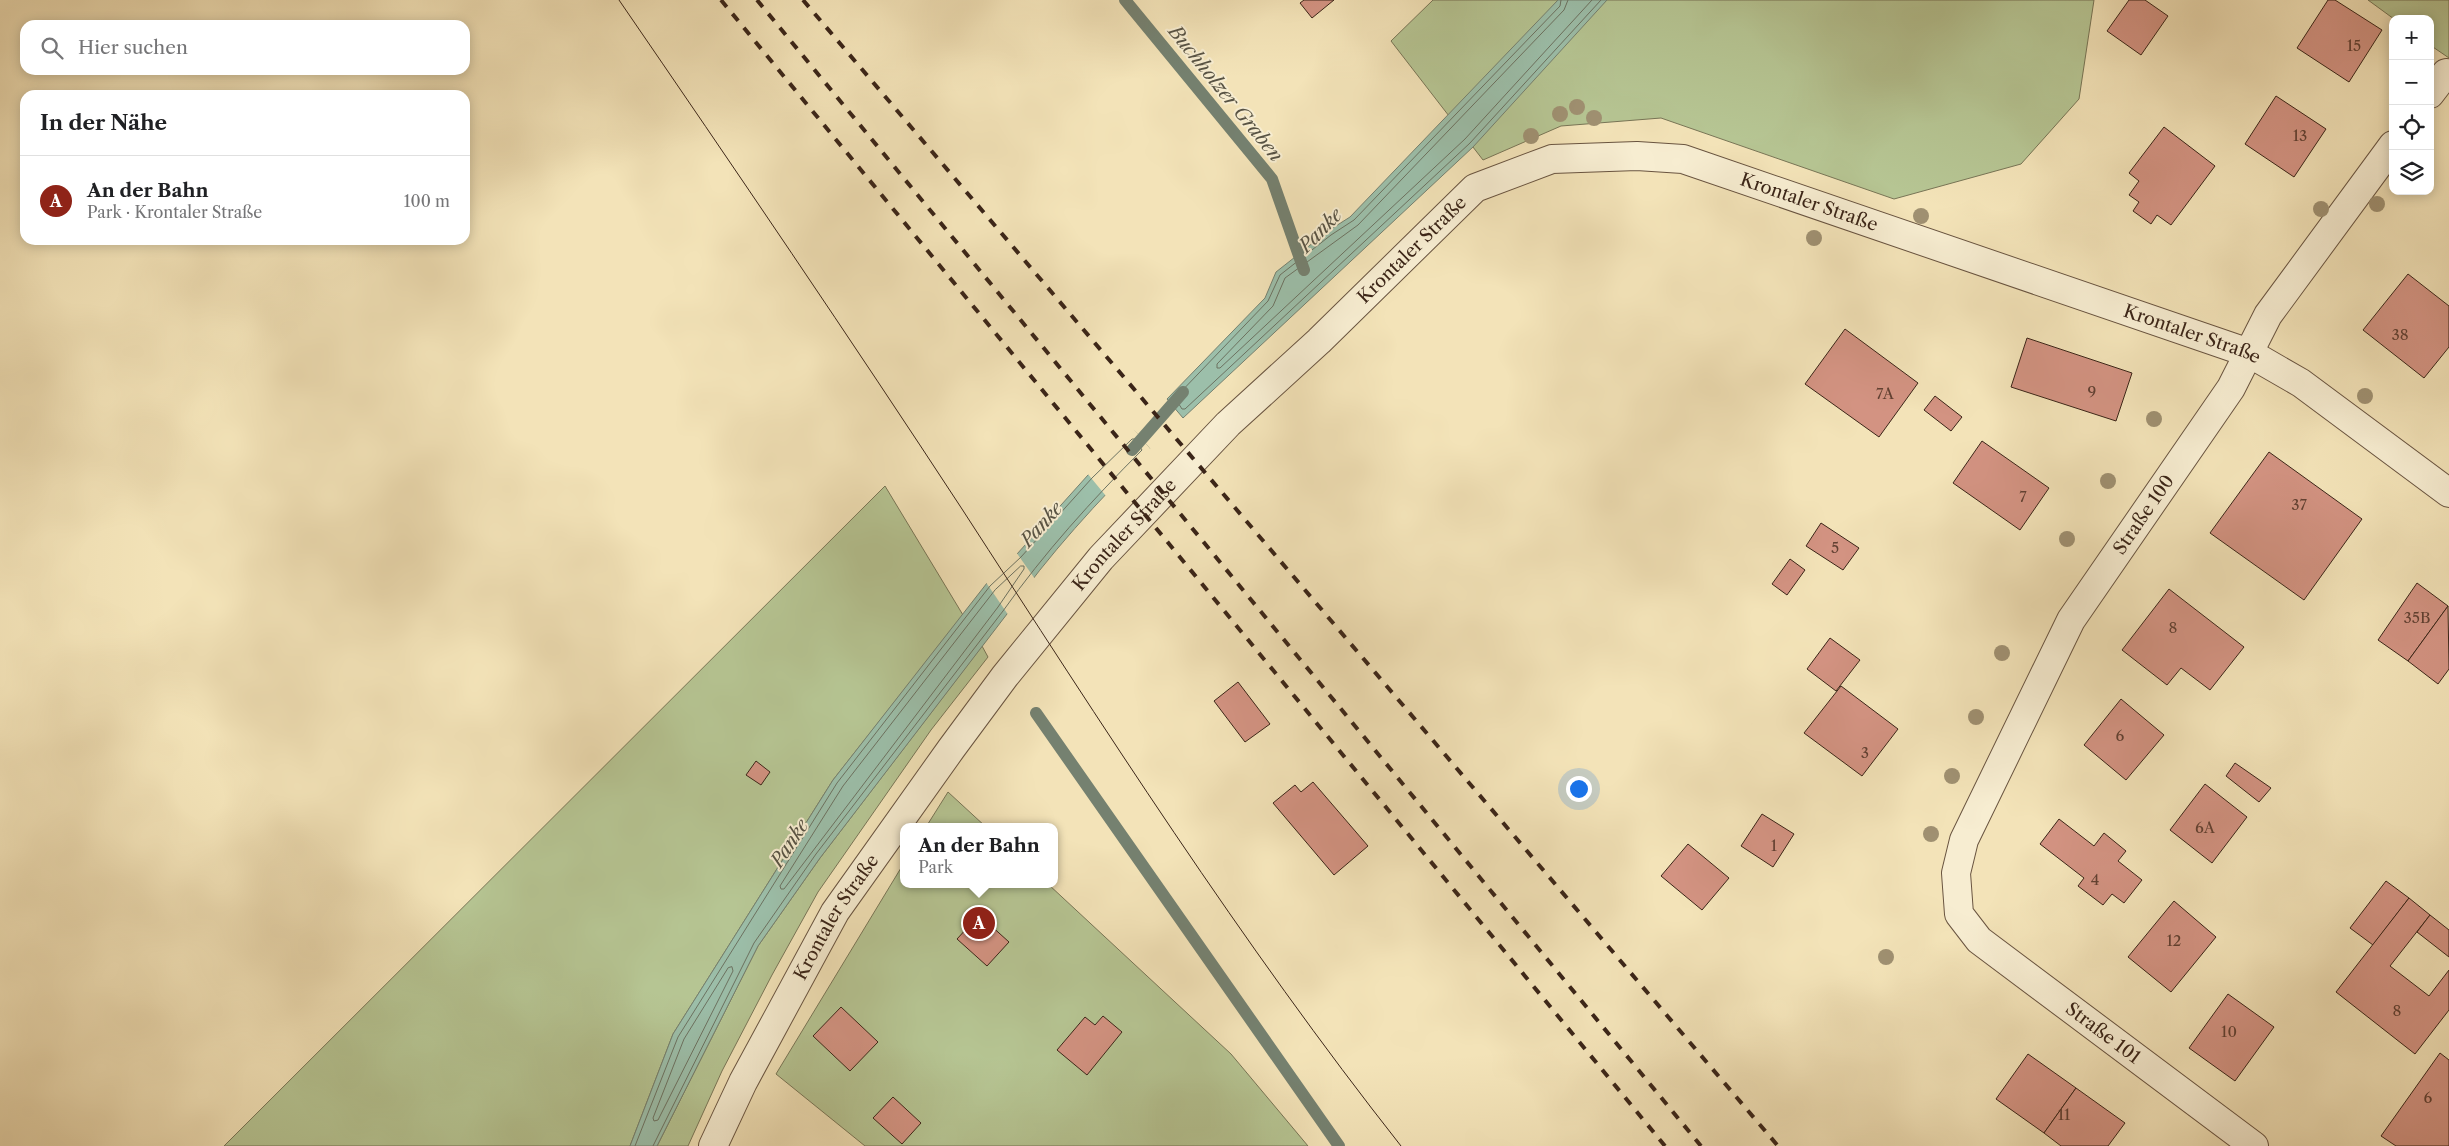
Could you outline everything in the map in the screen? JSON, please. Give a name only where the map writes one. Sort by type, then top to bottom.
[{"type":"street","name":"Straße 100","points":[[1959,914],[1956,874],[1964,840],[2071,620],[2231,388],[2268,315],[2390,150]]},
{"type":"street","name":"Krontaler Straße","points":[[713,1146],[743,1082],[836,912],[1005,676],[1101,558],[1228,424],[1319,341],[1475,188],[1552,159],[1637,156],[1682,159],[2249,353],[2301,383],[2449,493]]},
{"type":"street","name":"Straße 101","points":[[1959,914],[1979,940],[2254,1146]]},
{"type":"shaded area","points":[[1433,0],[2094,0],[2079,99],[2021,164],[1894,199],[1661,118],[1561,126],[1483,160],[1391,41]]},
{"type":"shaded area","points":[[2368,0],[2449,0],[2449,58],[2434,48],[2434,15],[2389,15]]},
{"type":"shaded area","points":[[885,486],[963,615],[833,780],[673,1034],[630,1146],[224,1146]]},
{"type":"shaded area","points":[[982,646],[988,657],[931,730],[818,892],[722,1071],[688,1146],[657,1146],[758,946],[820,858]]},
{"type":"shaded area","points":[[948,792],[982,823],[929,823]]},
{"type":"shaded area","points":[[900,870],[900,888],[1052,888],[1231,1054],[1308,1146],[865,1146],[776,1074]]},
{"type":"water","points":[[1558,0],[1607,0],[1473,147],[1183,418],[1167,399],[1265,298],[1276,272],[1328,231],[1350,217]]},
{"type":"water","points":[[1134,430],[1150,449],[1093,508],[1040,570],[820,858],[758,946],[657,1146],[630,1146],[673,1034],[833,780],[987,583],[1017,554],[1088,475]]},
{"type":"pier","points":[[1133,428],[1152,451],[1106,496],[1087,473]]},
{"type":"pier","points":[[1016,552],[1035,579],[1009,616],[985,581]]},
{"type":"building","points":[[1304,0],[1334,0],[1312,18],[1300,3]]},
{"type":"building","points":[[2129,0],[2145,0],[2168,16],[2141,55],[2107,31]]},
{"type":"building","points":[[2328,0],[2335,0],[2382,30],[2349,82],[2297,48]]},
{"type":"building","points":[[2276,96],[2326,129],[2294,177],[2245,144]]},
{"type":"building","points":[[2164,127],[2215,166],[2171,225],[2157,215],[2151,224],[2133,211],[2139,202],[2129,195],[2139,181],[2129,173]]},
{"type":"building","points":[[2408,274],[2449,306],[2449,347],[2424,378],[2363,330]]},
{"type":"building","points":[[1845,329],[1918,383],[1879,437],[1805,384]]},
{"type":"building","points":[[2027,338],[2132,373],[2116,421],[2011,387]]},
{"type":"building","points":[[1935,396],[1962,417],[1951,431],[1924,410]]},
{"type":"building","points":[[1982,441],[2049,488],[2020,530],[1953,483]]},
{"type":"building","points":[[2269,452],[2362,519],[2304,600],[2210,533]]},
{"type":"building","points":[[1821,523],[1859,548],[1843,570],[1806,546]]},
{"type":"building","points":[[1790,559],[1805,570],[1787,595],[1772,584]]},
{"type":"building","points":[[2417,583],[2448,606],[2408,661],[2378,640]]},
{"type":"building","points":[[2169,589],[2244,647],[2210,690],[2181,668],[2167,685],[2122,650]]},
{"type":"building","points":[[2448,606],[2449,669],[2438,684],[2408,661]]},
{"type":"building","points":[[1830,638],[1860,660],[1836,691],[1807,669]]},
{"type":"building","points":[[1238,682],[1270,724],[1245,742],[1214,701]]},
{"type":"building","points":[[1841,686],[1898,729],[1862,776],[1804,733]]},
{"type":"building","points":[[2121,699],[2164,735],[2126,780],[2084,745]]},
{"type":"building","points":[[756,761],[770,772],[761,785],[746,775]]},
{"type":"building","points":[[2235,763],[2271,788],[2259,802],[2226,776]]},
{"type":"building","points":[[1313,782],[1368,846],[1334,875],[1273,803],[1295,785],[1301,792]]},
{"type":"building","points":[[2205,784],[2247,817],[2212,863],[2170,830]]},
{"type":"building","points":[[1762,814],[1794,834],[1773,867],[1741,846]]},
{"type":"building","points":[[2059,819],[2094,846],[2104,833],[2126,851],[2118,861],[2142,880],[2124,903],[2112,894],[2103,905],[2078,886],[2084,878],[2040,844]]},
{"type":"building","points":[[1688,844],[1729,878],[1702,910],[1661,876]]},
{"type":"building","points":[[2386,881],[2409,898],[2373,945],[2350,928]]},
{"type":"building","points":[[2409,898],[2430,915],[2390,966],[2429,996],[2449,970],[2449,1010],[2415,1054],[2336,992]]},
{"type":"building","points":[[2174,901],[2216,937],[2171,992],[2128,957]]},
{"type":"building","points":[[979,915],[1009,942],[987,966],[957,939]]},
{"type":"building","points":[[2430,915],[2449,930],[2449,957],[2417,932]]},
{"type":"building","points":[[2228,994],[2274,1027],[2235,1081],[2189,1048]]},
{"type":"building","points":[[841,1007],[878,1042],[850,1071],[813,1036]]},
{"type":"building","points":[[1103,1016],[1122,1032],[1087,1075],[1057,1050],[1085,1017],[1095,1025]]},
{"type":"building","points":[[2440,1053],[2449,1060],[2449,1146],[2396,1146],[2381,1136]]},
{"type":"building","points":[[2028,1054],[2076,1088],[2044,1133],[1996,1099]]},
{"type":"building","points":[[2076,1088],[2125,1123],[2108,1146],[2061,1146],[2044,1133]]},
{"type":"building","points":[[893,1097],[921,1123],[902,1144],[873,1118]]},
{"type":"waterway","name":"Buchholzer Graben","points":[[1125,0],[1272,179],[1304,270]]},
{"type":"waterway","name":"Panke","points":[[1132,450],[1183,392]]},
{"type":"waterway","points":[[1036,713],[1339,1146]]},
{"type":"tram line","points":[[619,0],[877,381],[1174,832],[1285,991],[1401,1146]]},
{"type":"railway","points":[[721,0],[1665,1146]]},
{"type":"railway","points":[[757,0],[1701,1146]]},
{"type":"railway","points":[[803,0],[1778,1146]]},
{"type":"place","name":"An der Bahn","points":[[979,923]]}]
